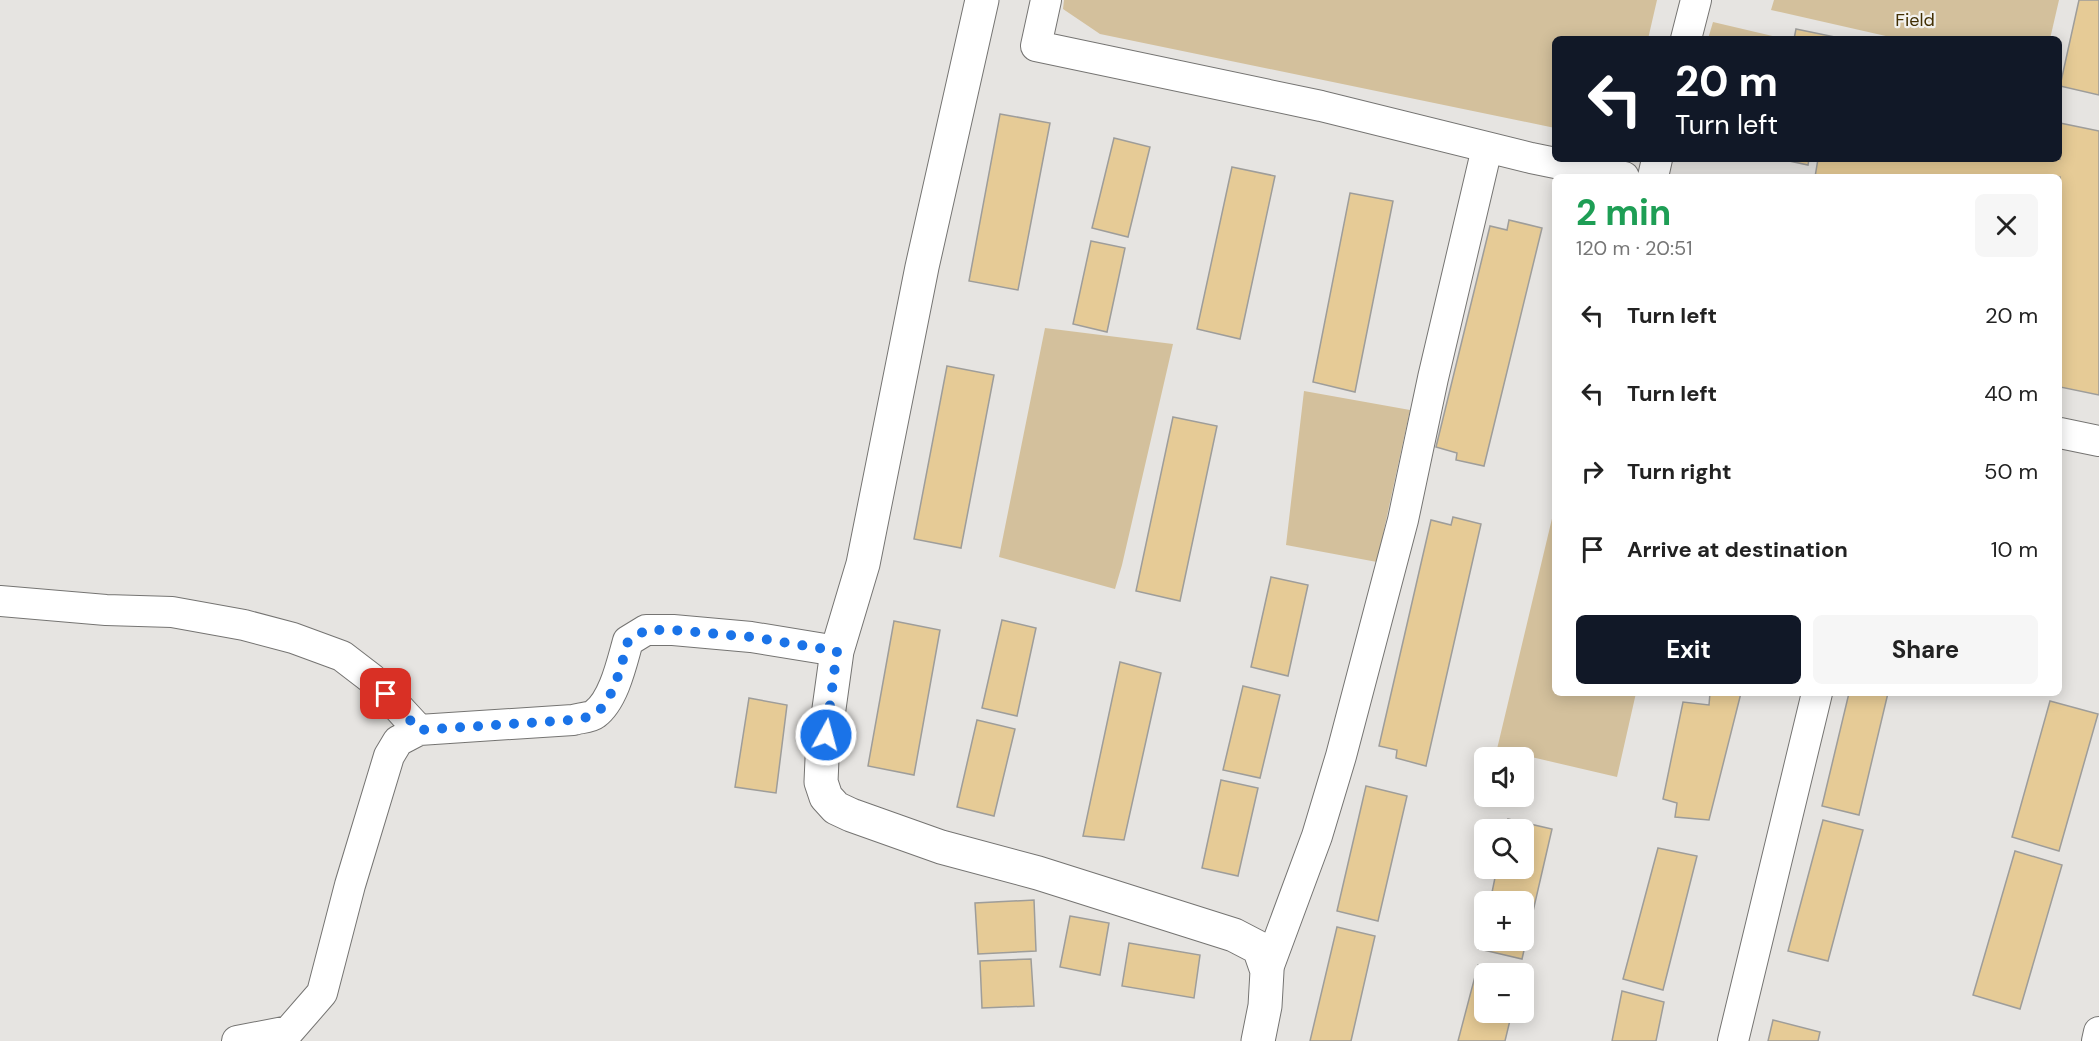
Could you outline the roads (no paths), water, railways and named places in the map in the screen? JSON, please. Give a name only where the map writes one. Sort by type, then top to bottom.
[{"type":"main road","points":[[982,0],[922,267],[862,564],[837,651],[821,782],[826,797],[836,808],[941,847],[1038,873],[1234,935],[1259,948],[1267,971],[1258,1041]]},
{"type":"street","points":[[1046,0],[1036,46],[1321,106],[1487,148],[1552,162]]},
{"type":"street","points":[[1687,36],[1696,0]]},
{"type":"street","points":[[1267,971],[1317,836],[1344,745],[1403,520],[1487,148]]},
{"type":"street","points":[[1553,162],[1609,174]]},
{"type":"street","points":[[2062,434],[2099,441]]},
{"type":"street","points":[[0,601],[106,610],[172,612],[244,625],[293,638],[342,656],[372,679],[419,730]]},
{"type":"street","points":[[237,1041],[289,1031],[322,993],[350,885],[389,756],[398,741],[419,730],[573,720],[594,715],[606,702],[618,675],[628,641],[646,630],[707,632],[837,651]]},
{"type":"street","points":[[1733,1041],[1816,696]]},
{"type":"street","points":[[2097,1041],[2099,1032]]},
{"type":"park label","name":"Field","points":[[1915,20]]}]
